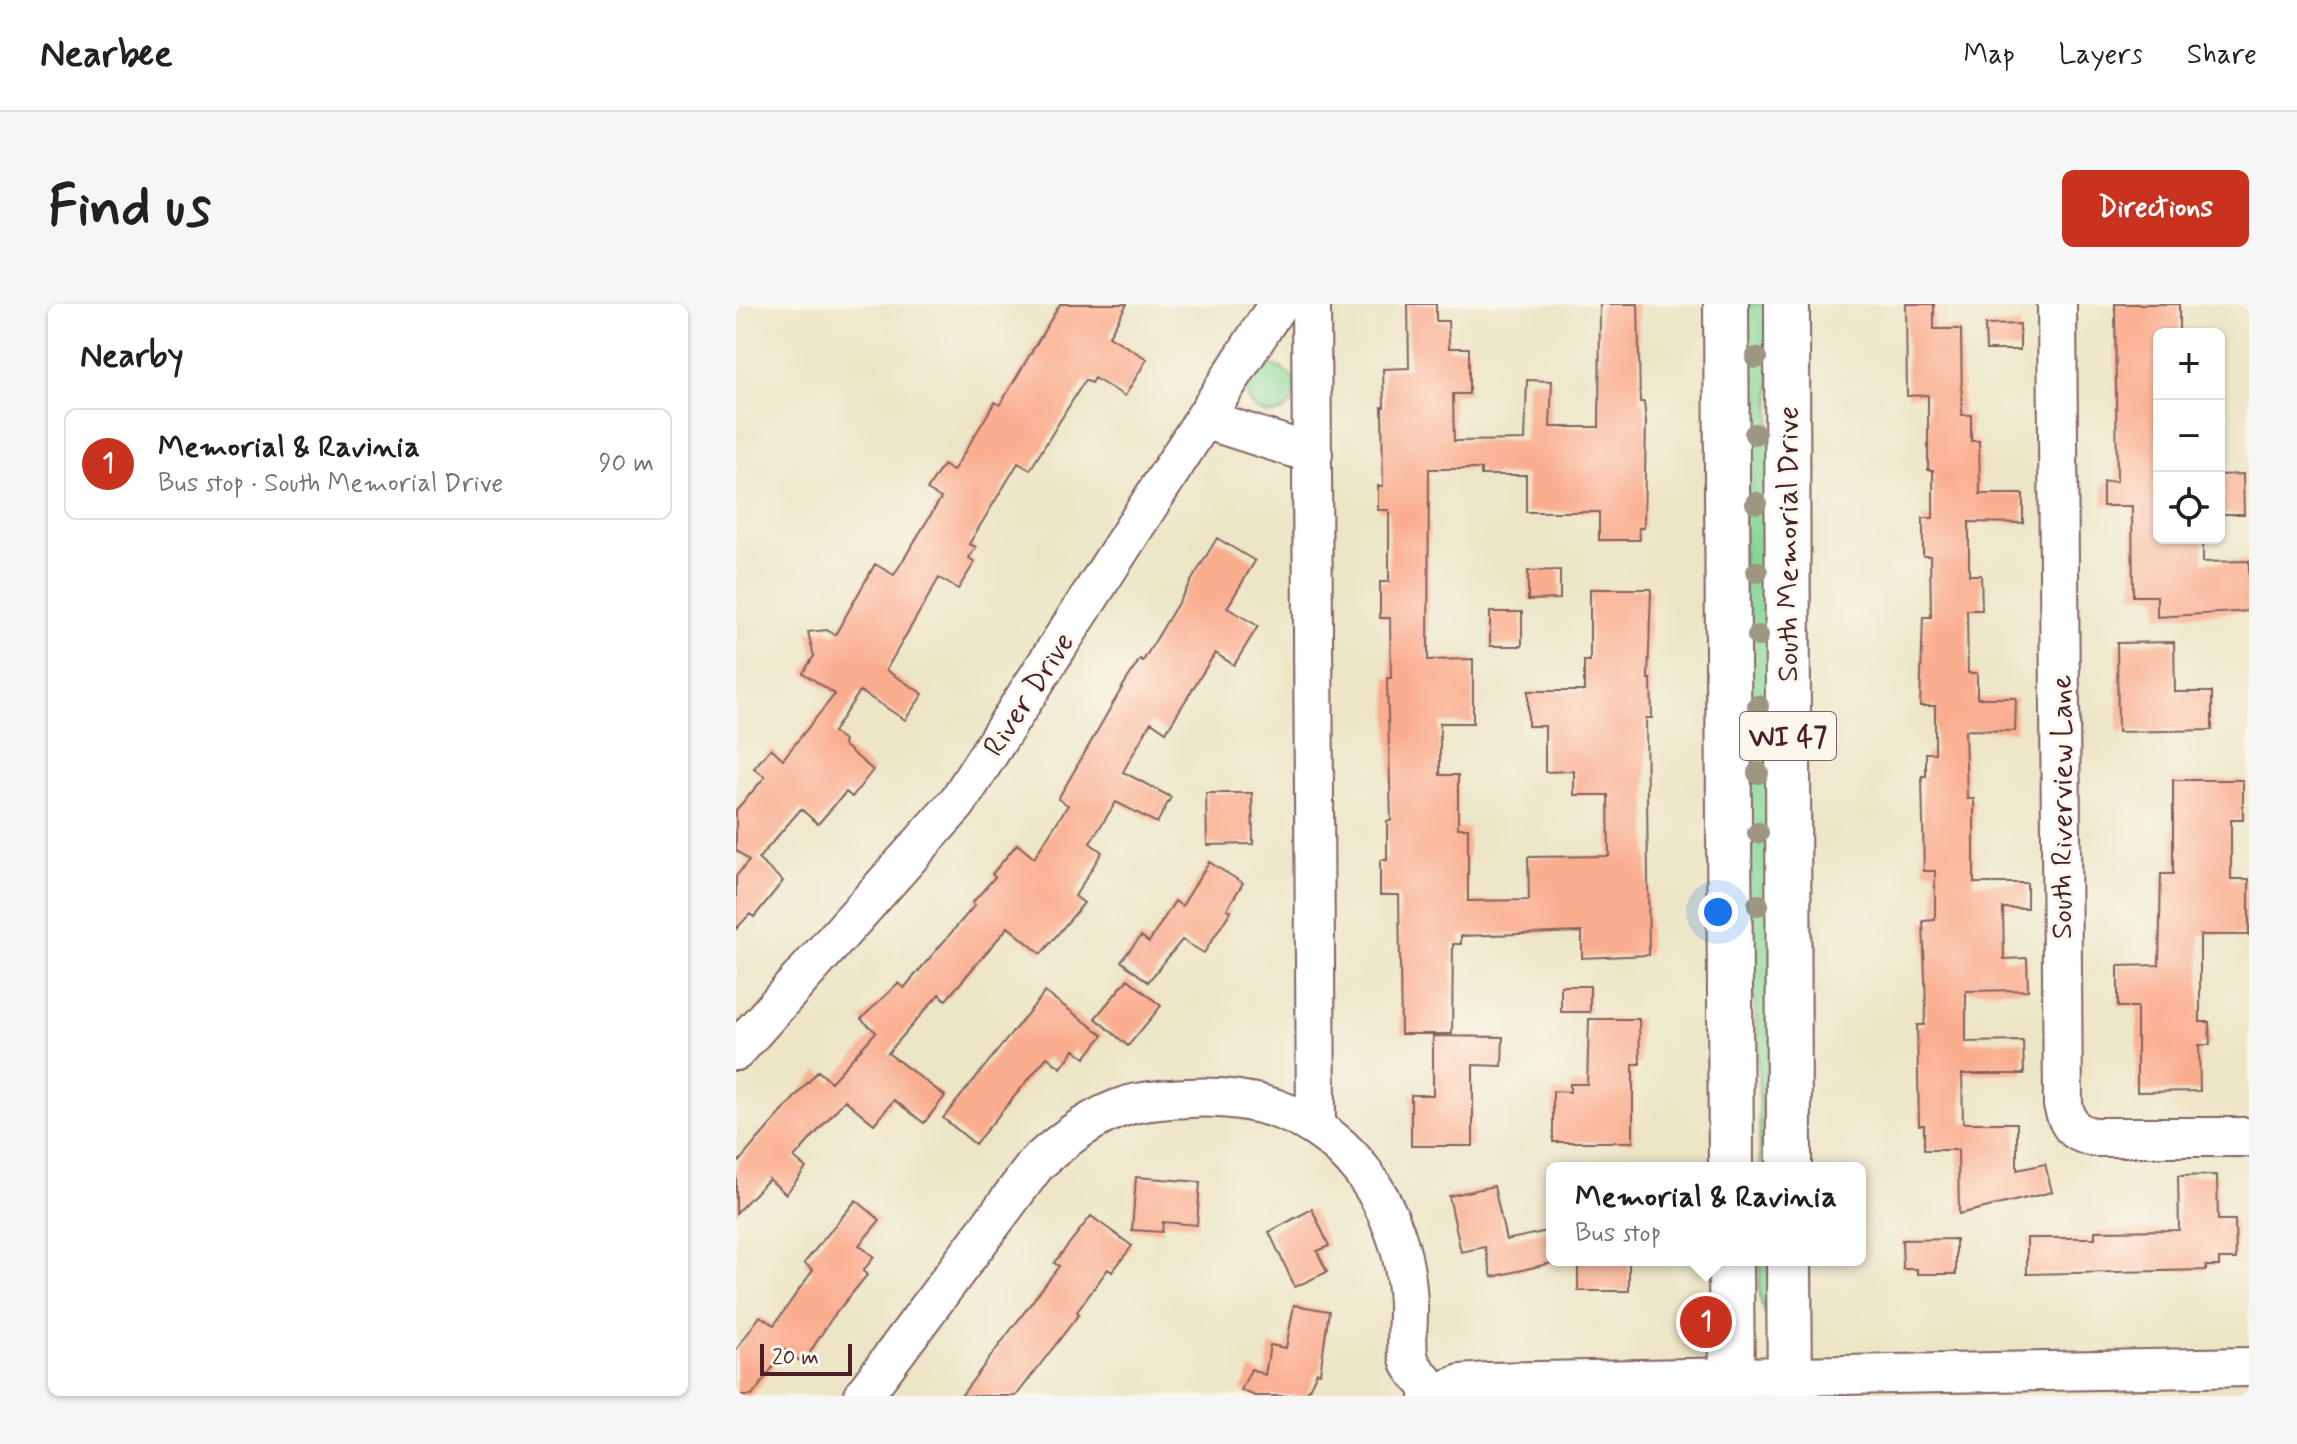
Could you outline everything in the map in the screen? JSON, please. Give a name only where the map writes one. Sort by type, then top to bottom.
[{"type":"main road","name":"South Memorial Drive","points":[[1726,304],[1731,1162]]},
{"type":"main road","name":"South Memorial Drive","points":[[1787,304],[1789,1162]]},
{"type":"main road","points":[[1731,1266],[1732,1385]]},
{"type":"main road","points":[[1789,1266],[1790,1385]]},
{"type":"street","name":"River Drive","points":[[736,1051],[957,803],[1278,304]]},
{"type":"street","points":[[1311,304],[1313,1042],[1316,1126]]},
{"type":"street","name":"South Riverview Lane","points":[[2057,304],[2063,1074],[2067,1119],[2080,1135],[2094,1137],[2249,1137]]},
{"type":"street","points":[[1204,419],[1313,454]]},
{"type":"street","points":[[863,1396],[1037,1163],[1081,1128],[1128,1105],[1220,1097],[1279,1109],[1316,1126],[1351,1158],[1394,1230],[1408,1300],[1410,1362],[1432,1394],[1461,1384],[1489,1382],[1790,1385],[2249,1367]]},
{"type":"green space","points":[[1742,304],[1770,304],[1775,1162],[1760,1162],[1758,1037],[1745,916]]},
{"type":"green space","points":[[1271,366],[1288,373],[1295,390],[1288,407],[1271,414],[1254,407],[1247,390],[1254,373]]},
{"type":"green space","points":[[1760,1266],[1775,1266],[1771,1319],[1760,1301]]},
{"type":"building","points":[[1060,304],[1127,304],[1109,336],[1147,359],[1125,396],[1094,378],[1091,383],[1085,380],[1030,470],[1018,463],[969,544],[976,547],[969,558],[975,562],[958,589],[939,578],[886,670],[923,694],[905,720],[860,691],[833,732],[844,741],[843,745],[873,770],[852,797],[846,792],[818,824],[801,809],[758,859],[783,881],[754,917],[750,914],[736,929],[736,876],[749,861],[736,850],[736,810],[765,777],[754,768],[771,748],[783,759],[835,694],[803,673],[814,656],[808,632],[827,630],[835,635],[875,564],[894,575],[941,498],[927,490],[943,465],[953,471],[995,402],[1000,405]]},
{"type":"building","points":[[1408,304],[1436,304],[1436,321],[1448,321],[1449,348],[1469,348],[1469,394],[1453,394],[1454,441],[1525,440],[1527,380],[1552,381],[1550,427],[1599,427],[1600,304],[1638,304],[1640,402],[1644,402],[1646,422],[1644,528],[1639,528],[1640,540],[1599,540],[1599,512],[1526,512],[1526,475],[1481,475],[1481,469],[1429,469],[1428,660],[1473,659],[1473,723],[1440,723],[1440,775],[1458,775],[1458,828],[1468,828],[1468,901],[1529,900],[1528,857],[1609,856],[1608,795],[1574,795],[1574,771],[1545,772],[1545,726],[1528,726],[1528,691],[1584,691],[1584,661],[1590,661],[1590,589],[1651,589],[1648,679],[1651,679],[1652,718],[1646,718],[1649,955],[1582,958],[1582,932],[1461,936],[1461,944],[1453,944],[1452,1034],[1401,1034],[1399,895],[1380,895],[1380,860],[1387,860],[1387,821],[1391,821],[1387,678],[1391,678],[1390,618],[1380,618],[1380,582],[1389,582],[1389,510],[1378,510],[1378,486],[1383,486],[1383,369],[1409,368]]},
{"type":"building","points":[[1906,304],[1934,304],[1934,329],[1961,329],[1962,415],[1971,415],[1971,441],[1979,441],[1980,494],[2023,494],[2023,523],[1969,522],[1969,575],[1981,575],[1982,610],[1967,610],[1968,673],[1977,673],[1977,698],[2016,698],[2015,731],[1965,730],[1967,799],[1974,799],[1974,883],[2027,883],[2027,908],[2003,908],[2004,959],[2027,958],[2028,990],[1966,991],[1966,1042],[2023,1041],[2024,1074],[1962,1074],[1963,1123],[2017,1123],[2017,1170],[2045,1164],[2052,1192],[1959,1214],[1958,1150],[1924,1150],[1924,1125],[1919,1125],[1917,1025],[1924,1025],[1926,1008],[1923,921],[1935,920],[1935,871],[1924,871],[1922,776],[1926,776],[1926,753],[1935,753],[1935,706],[1920,706],[1923,617],[1931,617],[1930,556],[1923,556],[1923,518],[1933,518],[1933,470],[1928,470],[1928,395],[1907,396]]},
{"type":"building","points":[[2115,304],[2179,304],[2179,328],[2153,328],[2153,544],[2203,544],[2203,562],[2249,561],[2249,611],[2157,617],[2157,596],[2133,596],[2132,506],[2103,506],[2103,482],[2117,481]]},
{"type":"building","points":[[2020,324],[2020,350],[1986,350],[1985,325]]},
{"type":"building","points":[[2243,474],[2244,514],[2225,514],[2225,475]]},
{"type":"building","points":[[1217,538],[1255,561],[1227,608],[1258,626],[1234,665],[1215,653],[1166,732],[1151,722],[1123,772],[1171,797],[1157,823],[1116,802],[1090,843],[1102,852],[1075,896],[1084,903],[1041,954],[1008,927],[946,1000],[939,994],[888,1053],[945,1096],[924,1123],[894,1100],[874,1124],[845,1100],[794,1158],[806,1168],[786,1194],[769,1179],[736,1213],[736,1165],[818,1071],[831,1082],[876,1032],[861,1019],[898,983],[904,988],[975,905],[972,903],[995,877],[992,874],[1017,844],[1034,858],[1068,805],[1058,799],[1123,686],[1140,659],[1143,661]]},
{"type":"building","points":[[1560,570],[1560,599],[1528,600],[1528,571]]},
{"type":"building","points":[[1490,612],[1522,612],[1522,646],[1490,646]]},
{"type":"building","points":[[2174,642],[2175,692],[2212,692],[2212,730],[2118,732],[2117,643]]},
{"type":"building","points":[[2173,780],[2243,780],[2243,820],[2231,820],[2231,879],[2249,879],[2249,935],[2200,935],[2200,1022],[2209,1022],[2210,1045],[2199,1045],[2200,1091],[2137,1092],[2137,1007],[2118,1007],[2118,966],[2159,965],[2161,874],[2173,874]]},
{"type":"building","points":[[1206,793],[1252,793],[1253,844],[1207,845]]},
{"type":"building","points":[[1209,862],[1243,883],[1227,909],[1231,911],[1204,953],[1182,940],[1148,982],[1121,961],[1141,936],[1149,942],[1175,901],[1182,906]]},
{"type":"building","points":[[1128,979],[1161,1006],[1128,1046],[1095,1018]]},
{"type":"building","points":[[1561,986],[1590,986],[1590,1012],[1561,1012]]},
{"type":"building","points":[[1045,992],[1103,1035],[1085,1058],[1074,1050],[1061,1068],[1047,1057],[975,1144],[943,1118]]},
{"type":"building","points":[[1589,1019],[1639,1019],[1640,1064],[1633,1064],[1633,1142],[1553,1142],[1553,1091],[1570,1092],[1570,1084],[1587,1084]]},
{"type":"building","points":[[1433,1036],[1503,1037],[1502,1066],[1473,1065],[1473,1146],[1411,1146],[1411,1095],[1433,1095]]},
{"type":"building","points":[[2217,1175],[2218,1220],[2235,1220],[2236,1259],[2219,1259],[2219,1266],[2206,1266],[2206,1270],[2027,1274],[2027,1238],[2095,1238],[2095,1231],[2179,1230],[2178,1176]]},
{"type":"building","points":[[1136,1177],[1200,1182],[1197,1225],[1163,1222],[1162,1232],[1132,1230]]},
{"type":"building","points":[[1494,1186],[1506,1240],[1546,1231],[1546,1264],[1492,1277],[1485,1247],[1461,1252],[1449,1196]]},
{"type":"building","points":[[856,1200],[880,1220],[859,1245],[874,1257],[863,1271],[867,1275],[832,1318],[803,1363],[785,1350],[752,1396],[736,1396],[736,1350],[760,1316],[774,1325],[813,1270],[804,1263]]},
{"type":"building","points":[[1312,1209],[1329,1246],[1317,1251],[1327,1272],[1295,1287],[1269,1232]]},
{"type":"building","points":[[1091,1216],[1132,1246],[1112,1272],[1108,1269],[1077,1312],[1079,1314],[1016,1396],[961,1396],[1059,1266],[1054,1263]]},
{"type":"building","points":[[1956,1239],[1956,1274],[1917,1274],[1917,1269],[1903,1269],[1902,1240]]},
{"type":"building","points":[[1578,1266],[1629,1266],[1629,1291],[1578,1291]]},
{"type":"building","points":[[1294,1305],[1329,1311],[1320,1373],[1317,1372],[1307,1393],[1314,1396],[1255,1396],[1241,1390],[1251,1369],[1265,1375],[1270,1345],[1286,1348]]},
{"type":"place","name":"Memorial & Ravinia","points":[[1706,1322]]}]
